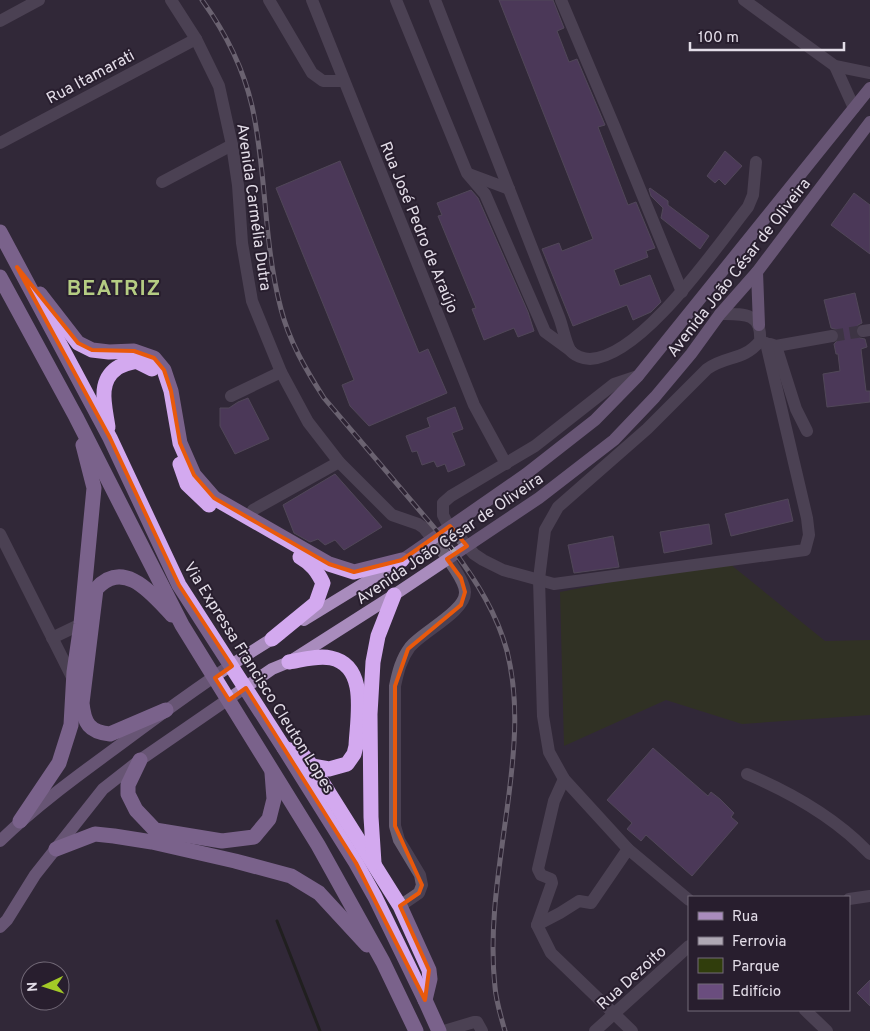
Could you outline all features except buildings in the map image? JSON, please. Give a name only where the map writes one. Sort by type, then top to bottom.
[{"type":"highway","name":"Via Expressa Francisco Cleuton Lopes","points":[[0,232],[110,438],[179,585],[356,864],[375,897],[439,1031]]},
{"type":"highway","points":[[17,266],[78,343],[92,350],[109,352],[134,351],[154,358],[164,370],[171,391],[180,443],[194,475],[214,498],[329,564],[342,569],[354,572],[402,560]]},
{"type":"highway","name":"Via Expressa Francisco Cleuton Lopes","points":[[0,277],[76,416],[182,625],[318,845],[383,962],[416,1031]]},
{"type":"highway","points":[[110,438],[104,390],[108,377],[118,367],[136,361],[146,364],[155,371],[164,392],[173,445],[187,484],[209,506],[308,562],[318,571],[323,583],[316,603],[272,639]]},
{"type":"highway","points":[[20,821],[59,763],[70,725],[94,488],[76,416]]},
{"type":"highway","points":[[166,710],[110,734],[91,729],[83,718],[82,703],[96,589],[103,581],[112,577],[130,578],[150,592],[182,625]]},
{"type":"highway","points":[[374,863],[371,817],[370,714],[373,662],[378,636],[394,595]]},
{"type":"highway","points":[[289,662],[331,658],[350,670],[355,678],[358,690],[354,754],[347,764],[338,768],[329,769],[312,766]]},
{"type":"highway","points":[[284,748],[302,754],[312,766],[400,906],[429,970],[430,979],[425,1000]]},
{"type":"highway","points":[[140,760],[128,785],[128,794],[136,810],[155,830],[222,841],[254,837],[269,819],[274,799],[272,769]]},
{"type":"highway","points":[[56,849],[95,834],[114,836],[152,842],[291,876],[319,893],[383,962]]},
{"type":"main road","name":"Avenida João César de Oliveira","points":[[0,841],[20,821],[166,710],[272,639],[402,560],[526,474],[595,420],[638,376],[870,88]]},
{"type":"main road","name":"Avenida João César de Oliveira","points":[[0,927],[7,920],[36,875],[102,789],[140,760],[272,669],[289,662],[394,595],[539,498],[614,440],[655,397],[691,354],[720,314],[757,272],[870,122]]},
{"type":"main road","points":[[757,272],[759,325]]},
{"type":"street","points":[[0,21],[39,0]]},
{"type":"street","name":"Avenida Carmélia Dutra","points":[[171,0],[196,39],[219,86],[232,144],[238,185],[242,243],[252,301],[281,372],[308,422],[338,462],[392,515],[424,528],[461,578],[465,592],[461,605],[417,639],[408,649],[400,664],[395,686],[394,826],[399,840],[420,875],[422,884],[419,893],[400,906]]},
{"type":"street","points":[[269,0],[312,73],[323,82],[344,81]]},
{"type":"street","name":"Rua José Pedro de Araújo","points":[[312,0],[474,405],[506,464]]},
{"type":"street","points":[[396,0],[467,173],[485,194],[545,332],[583,359],[598,358],[626,346],[656,320],[682,292],[748,207],[755,185],[756,162]]},
{"type":"street","points":[[434,0],[571,351]]},
{"type":"street","points":[[561,0],[682,292]]},
{"type":"street","points":[[744,0],[835,66],[870,73]]},
{"type":"street","name":"Rua Itamarati","points":[[0,143],[196,39]]},
{"type":"street","points":[[835,66],[854,108]]},
{"type":"street","points":[[162,182],[232,144]]},
{"type":"street","points":[[467,173],[509,189]]},
{"type":"street","points":[[720,314],[747,315],[754,318],[768,343],[807,431]]},
{"type":"street","points":[[688,899],[628,849],[564,779],[549,752],[543,716],[539,579],[545,530],[558,507],[647,429],[707,369],[768,343],[832,336]]},
{"type":"street","points":[[638,376],[614,384],[535,446],[451,496],[444,503],[444,515],[469,548],[483,560],[503,570],[554,584],[805,550],[809,535],[807,518],[768,343]]},
{"type":"street","points":[[231,396],[281,372]]},
{"type":"street","points":[[253,510],[338,462]]},
{"type":"street","points":[[0,534],[74,682]]},
{"type":"street","points":[[52,638],[81,624]]},
{"type":"street","points":[[747,774],[769,783],[824,814],[870,854]]},
{"type":"street","points":[[564,779],[554,801],[538,869],[541,875],[551,879],[552,883],[537,925],[551,953],[632,1031]]},
{"type":"street","points":[[537,925],[579,901],[590,903],[628,849]]},
{"type":"street","points":[[850,899],[870,896]]},
{"type":"street","name":"Rua Dezoito","points":[[595,1031],[688,947]]},
{"type":"street","points":[[807,1011],[825,1030]]},
{"type":"street","points":[[444,1031],[474,1022],[477,1022],[482,1031]]},
{"type":"highlighted area","points":[[17,267],[78,343],[92,350],[134,351],[154,358],[164,370],[171,391],[180,443],[194,475],[214,498],[329,564],[354,572],[402,560],[450,526],[467,546],[447,559],[461,578],[465,592],[461,605],[408,649],[395,686],[395,826],[422,885],[419,893],[400,906],[429,970],[425,1000],[356,863],[246,688],[229,700],[215,678],[232,666],[179,585],[110,438]]},
{"type":"green space","points":[[725,560],[825,641],[870,640],[870,715],[742,724],[666,700],[564,746],[560,592]]},
{"type":"waterway","points":[[277,921],[320,1031]]},
{"type":"tunnel","points":[[832,336],[863,331]]},
{"type":"railway","points":[[202,0],[232,50],[244,77],[252,106],[257,131],[275,284],[284,321],[293,344],[324,398],[454,551],[492,611],[503,637],[511,669],[515,722],[511,776],[496,890],[493,963],[496,992],[505,1031]]},
{"type":"district","name":"BEATRIZ","points":[[114,288]]}]
